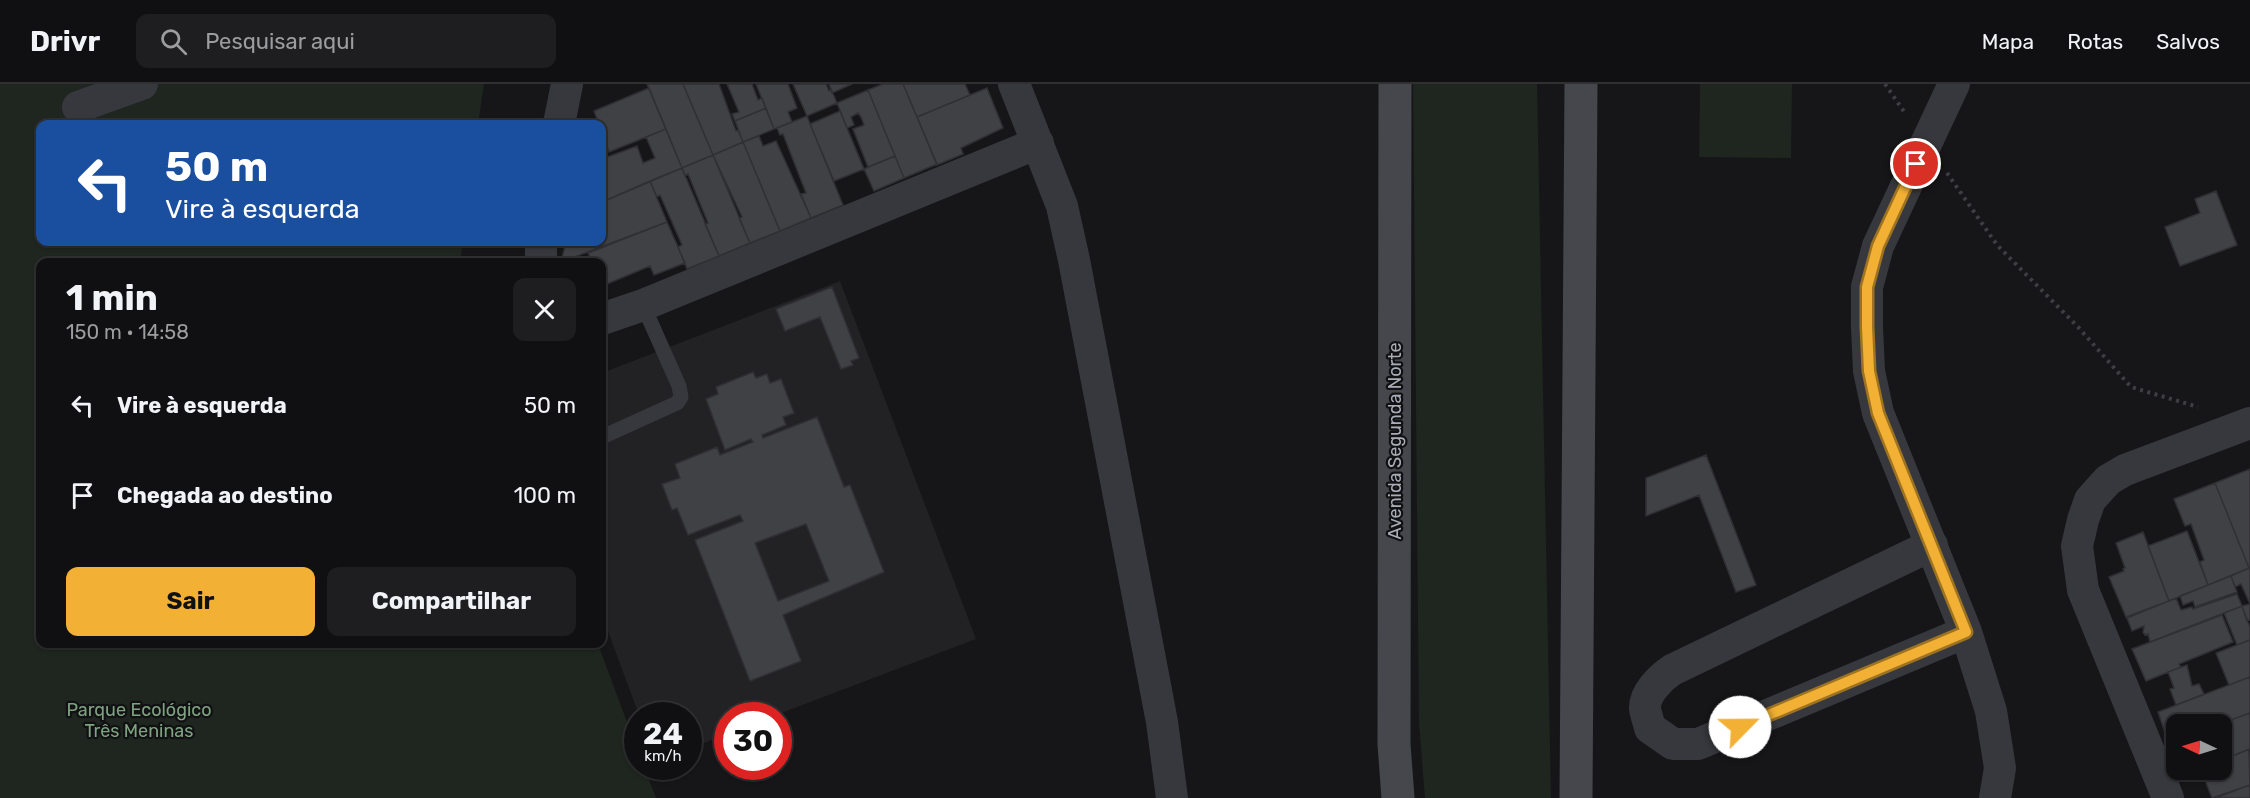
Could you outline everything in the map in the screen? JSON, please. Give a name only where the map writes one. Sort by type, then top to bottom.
[{"type":"main road","name":"Avenida Segunda Norte","points":[[1395,84],[1394,744],[1398,798]]},
{"type":"main road","points":[[1576,798],[1581,84]]},
{"type":"street","points":[[78,107],[142,84]]},
{"type":"street","points":[[1014,84],[1062,206],[1074,260],[1162,722],[1172,798]]},
{"type":"street","points":[[1954,84],[1878,246],[1867,287],[1869,371],[1878,413],[1966,632],[1991,711],[2000,768],[1995,798]]},
{"type":"street","points":[[560,120],[568,85]]},
{"type":"street","points":[[606,319],[1038,143]]},
{"type":"street","points":[[2168,798],[2083,590],[2077,546],[2090,500],[2108,480],[2125,470],[2250,423]]},
{"type":"street","points":[[1932,545],[1672,670],[1650,692],[1645,708],[1650,728],[1673,744],[1698,744],[1966,632]]},
{"type":"lane","points":[[606,435],[677,403],[681,398],[679,386],[643,305]]},
{"type":"path","points":[[1926,144],[1997,245],[2078,327],[2131,387],[2250,423]]},
{"type":"shaded area","points":[[840,281],[976,639],[792,709],[792,702],[714,702],[714,739],[702,744],[702,702],[634,702],[606,626],[606,371]]},
{"type":"green space","name":"Parque Ecológico Três Meninas","points":[[0,84],[484,84],[479,120],[36,120],[36,246],[462,246],[461,258],[36,258],[36,648],[599,648],[624,714],[624,780],[649,780],[656,798],[0,798]]},
{"type":"green space","points":[[1413,84],[1537,84],[1551,798],[1425,798],[1419,723]]},
{"type":"green space","points":[[1700,84],[1792,84],[1791,158],[1699,157]]},
{"type":"building","points":[[647,84],[683,84],[713,155],[682,168]]},
{"type":"building","points":[[683,84],[719,84],[736,131],[738,130],[743,142],[713,155]]},
{"type":"building","points":[[727,84],[752,84],[758,100],[762,98],[766,108],[735,121],[732,114],[739,112]]},
{"type":"building","points":[[756,84],[788,84],[797,108],[788,112],[792,122],[774,129]]},
{"type":"building","points":[[793,84],[826,84],[829,91],[831,89],[837,103],[807,116]]},
{"type":"building","points":[[829,84],[852,84],[832,93]]},
{"type":"building","points":[[883,84],[903,84],[937,164],[904,178],[868,90]]},
{"type":"building","points":[[903,84],[965,84],[970,95],[917,117]]},
{"type":"building","points":[[649,88],[666,129],[609,152],[606,143],[606,120],[597,120],[594,111]]},
{"type":"building","points":[[987,88],[1003,128],[961,148],[963,154],[937,165],[917,117]]},
{"type":"building","points":[[868,90],[895,156],[868,167],[853,129],[864,125],[861,117],[858,113],[851,117],[854,125],[847,128],[837,103]]},
{"type":"building","points":[[766,108],[774,129],[743,142],[735,121]]},
{"type":"building","points":[[840,111],[864,169],[834,181],[810,124]]},
{"type":"building","points":[[807,116],[843,205],[811,218],[801,194],[806,193],[783,134],[780,135],[777,128]]},
{"type":"building","points":[[666,129],[682,168],[606,200],[606,158],[637,146],[643,163],[655,158],[646,137]]},
{"type":"building","points":[[759,136],[763,146],[776,141],[811,218],[780,231],[743,142]]},
{"type":"building","points":[[743,142],[780,231],[750,243],[739,218],[742,217],[713,155]]},
{"type":"building","points":[[713,155],[750,243],[719,256],[688,174],[685,176],[682,168]]},
{"type":"building","points":[[895,156],[904,178],[874,191],[864,169]]},
{"type":"building","points":[[682,168],[719,256],[687,269],[678,247],[682,245],[660,195],[657,197],[650,181]]},
{"type":"building","points":[[650,181],[667,222],[606,245],[606,200]]},
{"type":"building","points":[[2216,191],[2237,245],[2180,266],[2165,227],[2200,213],[2195,199]]},
{"type":"building","points":[[667,222],[685,263],[654,275],[650,266],[606,284],[606,258],[590,258],[588,253]]},
{"type":"building","points":[[565,246],[603,246],[572,258],[562,258]]},
{"type":"building","points":[[832,287],[859,358],[851,361],[853,365],[841,369],[820,317],[785,331],[776,309]]},
{"type":"building","points":[[753,372],[756,378],[767,374],[770,383],[781,379],[794,413],[783,417],[786,425],[762,435],[763,438],[817,417],[844,487],[850,485],[884,572],[783,615],[801,661],[750,681],[695,540],[743,521],[740,515],[688,535],[677,508],[672,510],[662,484],[680,478],[675,464],[717,447],[720,455],[753,442],[751,439],[725,450],[706,399],[718,394],[716,387]],"holes":[[[806,524],[829,581],[778,601],[755,543]]]},
{"type":"building","points":[[1706,455],[1756,585],[1736,592],[1699,495],[1646,516],[1646,478]]},
{"type":"building","points":[[2250,469],[2250,568],[2249,568],[2215,483]]},
{"type":"building","points":[[2215,483],[2249,568],[2208,585],[2200,562],[2204,560],[2191,524],[2185,526],[2174,499]]},
{"type":"building","points":[[2187,531],[2208,585],[2169,601],[2148,546]]},
{"type":"building","points":[[2143,532],[2169,601],[2126,617],[2109,577],[2124,571],[2125,568],[2116,543]]},
{"type":"building","points":[[2250,568],[2250,604],[2241,584],[2235,587],[2231,576]]},
{"type":"building","points":[[2231,576],[2237,592],[2195,607],[2193,601],[2183,605],[2180,596]]},
{"type":"building","points":[[2237,594],[2242,606],[2150,642],[2148,634],[2145,635],[2143,632],[2144,626],[2132,631],[2127,618],[2176,598],[2181,610],[2192,607],[2193,609]]},
{"type":"building","points":[[2250,604],[2250,620],[2247,621],[2242,606]]},
{"type":"building","points":[[2242,606],[2250,627],[2250,640],[2237,645],[2224,613]]},
{"type":"building","points":[[2222,615],[2233,642],[2179,664],[2181,667],[2146,681],[2132,649]]},
{"type":"building","points":[[2250,640],[2250,677],[2229,685],[2216,653]]},
{"type":"building","points":[[2187,665],[2192,686],[2199,684],[2204,694],[2176,705],[2170,689],[2174,688],[2168,672]]},
{"type":"building","points":[[2250,677],[2250,713],[2232,720],[2232,714],[2166,714],[2166,735],[2158,712]]},
{"type":"building","points":[[2250,713],[2250,749],[2232,756],[2232,720]]},
{"type":"building","points":[[2249,749],[2250,785],[2212,798],[2205,780],[2232,780],[2232,756]]},
{"type":"building","points":[[2250,785],[2250,798],[2216,798]]},
{"type":"route","points":[[1740,727],[1966,632],[1878,413],[1869,371],[1867,287],[1878,246],[1916,164]]}]
